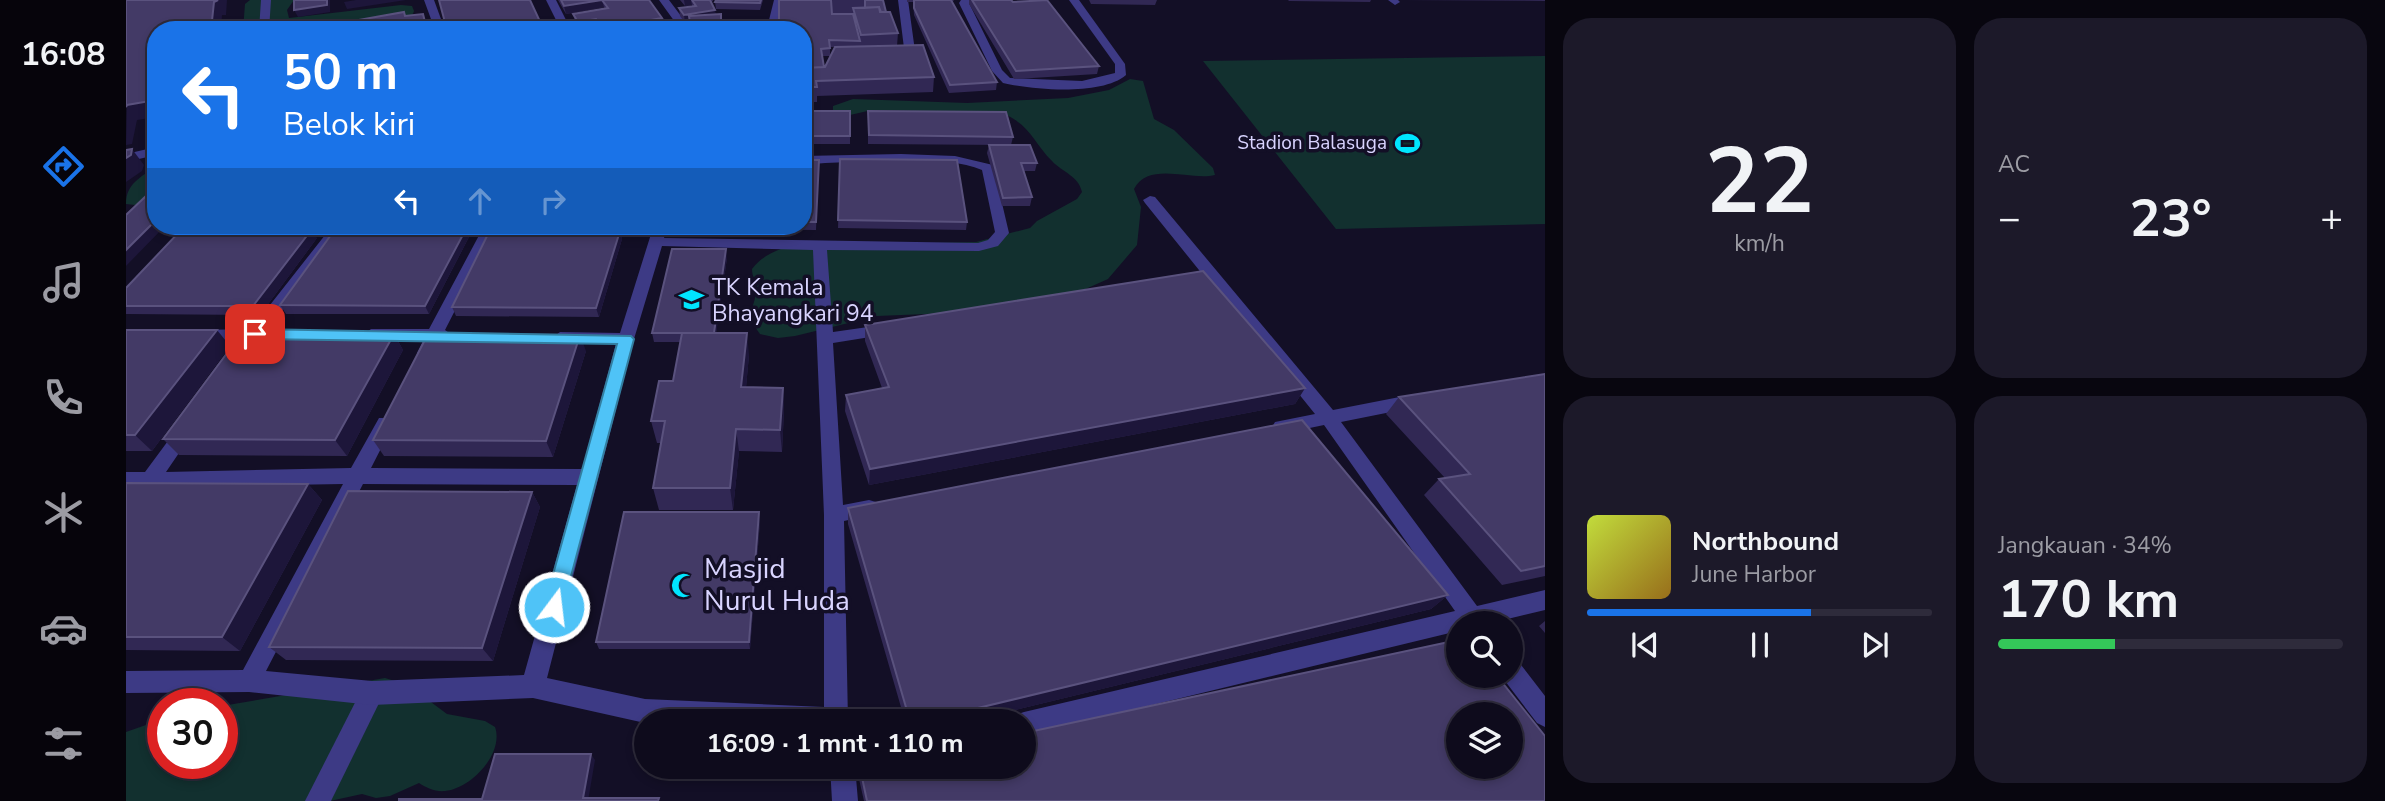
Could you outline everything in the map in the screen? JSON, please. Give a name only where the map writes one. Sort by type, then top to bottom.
[{"type":"street","points":[[265,21],[266,0]]},
{"type":"street","points":[[429,0],[437,21]]},
{"type":"street","points":[[551,0],[562,21]]},
{"type":"street","points":[[664,0],[680,21]]},
{"type":"street","points":[[773,21],[779,0]]},
{"type":"street","points":[[885,52],[911,51],[903,0]]},
{"type":"street","points":[[966,0],[964,3],[997,71],[1007,81],[1075,84],[1116,79],[1121,75],[1120,64],[1074,0]]},
{"type":"street","points":[[126,158],[147,153]]},
{"type":"street","points":[[684,235],[820,246],[979,247],[993,243],[1002,233],[988,168],[981,162],[952,159],[812,160]]},
{"type":"street","points":[[1150,200],[1208,281],[1328,417],[1468,611]]},
{"type":"street","points":[[239,356],[333,235]]},
{"type":"street","points":[[415,370],[486,235]]},
{"type":"street","points":[[533,685],[626,339],[658,235]]},
{"type":"street","points":[[820,246],[834,515],[836,709]]},
{"type":"street","points":[[825,339],[906,327]]},
{"type":"street","points":[[177,336],[282,334]]},
{"type":"street","points":[[352,335],[462,336]]},
{"type":"street","points":[[544,337],[626,339]]},
{"type":"street","points":[[1260,431],[1436,397]]},
{"type":"street","points":[[249,681],[355,476],[395,405]]},
{"type":"street","points":[[126,513],[198,413]]},
{"type":"street","points":[[126,481],[355,476],[588,477]]},
{"type":"street","points":[[834,515],[887,505]]},
{"type":"street","points":[[1506,611],[1545,600]]},
{"type":"street","points":[[1036,721],[1446,626]]},
{"type":"street","points":[[126,682],[249,681],[372,692],[533,685],[636,709]]},
{"type":"street","points":[[1523,686],[1545,715]]},
{"type":"street","points":[[318,801],[372,692]]},
{"type":"street","points":[[844,779],[845,801]]},
{"type":"green space","points":[[250,0],[294,0],[287,10],[289,18],[401,5],[412,6],[414,11],[412,16],[391,21],[244,21],[245,4]]},
{"type":"green space","name":"Stadion Balasuga","points":[[1545,56],[1545,224],[1336,229],[1203,61]]},
{"type":"green space","points":[[1130,79],[1143,81],[1154,119],[1174,130],[1213,168],[1215,175],[1160,174],[1141,181],[1134,189],[1141,207],[1137,245],[1108,279],[1081,291],[951,313],[877,316],[778,338],[760,334],[751,316],[756,291],[752,269],[777,250],[788,246],[976,242],[1030,228],[1037,221],[1077,199],[1082,192],[1074,178],[1052,161],[1026,128],[1002,113],[872,110],[850,115],[833,112],[833,106],[853,99],[967,103],[1068,98],[1109,90]]},
{"type":"green space","points":[[147,172],[147,200],[135,205],[126,204],[128,191]]},
{"type":"green space","points":[[385,678],[408,685],[447,714],[485,721],[495,727],[497,737],[491,757],[484,767],[466,783],[445,791],[431,789],[419,783],[390,796],[376,798],[362,794],[330,801],[126,801],[126,732],[147,725],[147,779],[238,779],[238,703]]},
{"type":"building","points":[[126,0],[218,0],[214,2],[212,21],[147,21],[147,102],[126,107]]},
{"type":"building","points":[[294,0],[327,0],[327,5],[294,10]]},
{"type":"building","points":[[439,0],[530,0],[540,21],[445,21]]},
{"type":"building","points":[[561,0],[602,0],[564,6]]},
{"type":"building","points":[[602,0],[649,0],[662,18],[645,21],[577,21],[573,14],[608,8]]},
{"type":"building","points":[[692,0],[710,0],[715,10],[684,15],[679,8],[696,6]]},
{"type":"building","points":[[761,0],[760,3],[715,2]]},
{"type":"building","points":[[779,0],[831,0],[832,14],[853,14],[860,41],[829,40],[830,48],[821,49],[824,67],[812,68],[812,21],[779,21]]},
{"type":"building","points":[[865,0],[883,0],[886,12],[880,12],[879,7],[865,8]]},
{"type":"building","points":[[914,0],[951,0],[997,82],[950,85],[914,8]]},
{"type":"building","points":[[972,0],[1047,0],[1099,66],[1016,71]]},
{"type":"building","points":[[879,7],[881,12],[890,12],[898,33],[861,35],[853,8]]},
{"type":"building","points":[[404,12],[405,16],[423,14],[425,21],[353,21]]},
{"type":"building","points":[[721,14],[721,21],[690,21],[689,16]]},
{"type":"building","points":[[923,45],[934,77],[816,81],[817,87],[812,87],[812,68],[825,67],[835,47]]},
{"type":"building","points":[[812,111],[850,111],[850,136],[812,136]]},
{"type":"building","points":[[868,111],[1006,112],[1013,137],[869,135]]},
{"type":"building","points":[[989,145],[1030,145],[1037,163],[1021,163],[1032,197],[1003,198]]},
{"type":"building","points":[[132,149],[131,155],[126,158],[126,150]]},
{"type":"building","points":[[840,159],[957,160],[967,222],[838,220]]},
{"type":"building","points":[[812,160],[819,160],[816,222],[812,222]]},
{"type":"building","points":[[147,195],[147,229],[126,250],[126,215]]},
{"type":"building","points":[[176,235],[307,235],[253,306],[126,306],[126,288]]},
{"type":"building","points":[[331,235],[463,235],[425,306],[280,305]]},
{"type":"building","points":[[488,235],[619,235],[596,308],[452,307]]},
{"type":"building","name":"TK Kemala Bhayangkari 94","points":[[672,249],[726,249],[714,333],[652,333]]},
{"type":"building","points":[[1203,271],[1305,388],[870,469],[846,395],[889,387],[865,325]]},
{"type":"building","points":[[126,330],[217,330],[135,435],[126,435]]},
{"type":"building","points":[[242,333],[394,334],[335,440],[163,439]]},
{"type":"building","points":[[682,333],[747,333],[741,387],[783,388],[780,430],[736,429],[730,488],[653,488],[665,421],[651,421],[659,381],[673,381]]},
{"type":"building","points":[[428,334],[580,335],[546,441],[373,440]]},
{"type":"building","points":[[1545,374],[1545,566],[1521,571],[1439,479],[1470,474],[1399,397]]},
{"type":"building","points":[[1302,420],[1448,595],[974,709],[907,709],[848,508]]},
{"type":"building","points":[[126,483],[308,484],[222,637],[126,637]]},
{"type":"building","points":[[348,491],[532,492],[482,648],[269,647]]},
{"type":"building","name":"Masjid Nurul Huda","points":[[624,512],[759,512],[749,642],[596,642]]},
{"type":"building","points":[[1446,643],[1446,688],[1507,688],[1518,702],[1446,702],[1446,779],[1523,779],[1523,708],[1545,736],[1545,801],[867,801],[862,779],[1036,779],[1036,730]]},
{"type":"building","points":[[495,754],[591,754],[583,798],[659,798],[658,801],[399,801],[482,799]]},
{"type":"place","name":"Stadion Balasuga","points":[[1407,143]]},
{"type":"place","name":"TK Kemala Bhayangkari 94","points":[[692,300]]},
{"type":"place","name":"Masjid Nurul Huda","points":[[684,585]]},
{"type":"route","points":[[255,334],[626,339],[554,607]]}]
